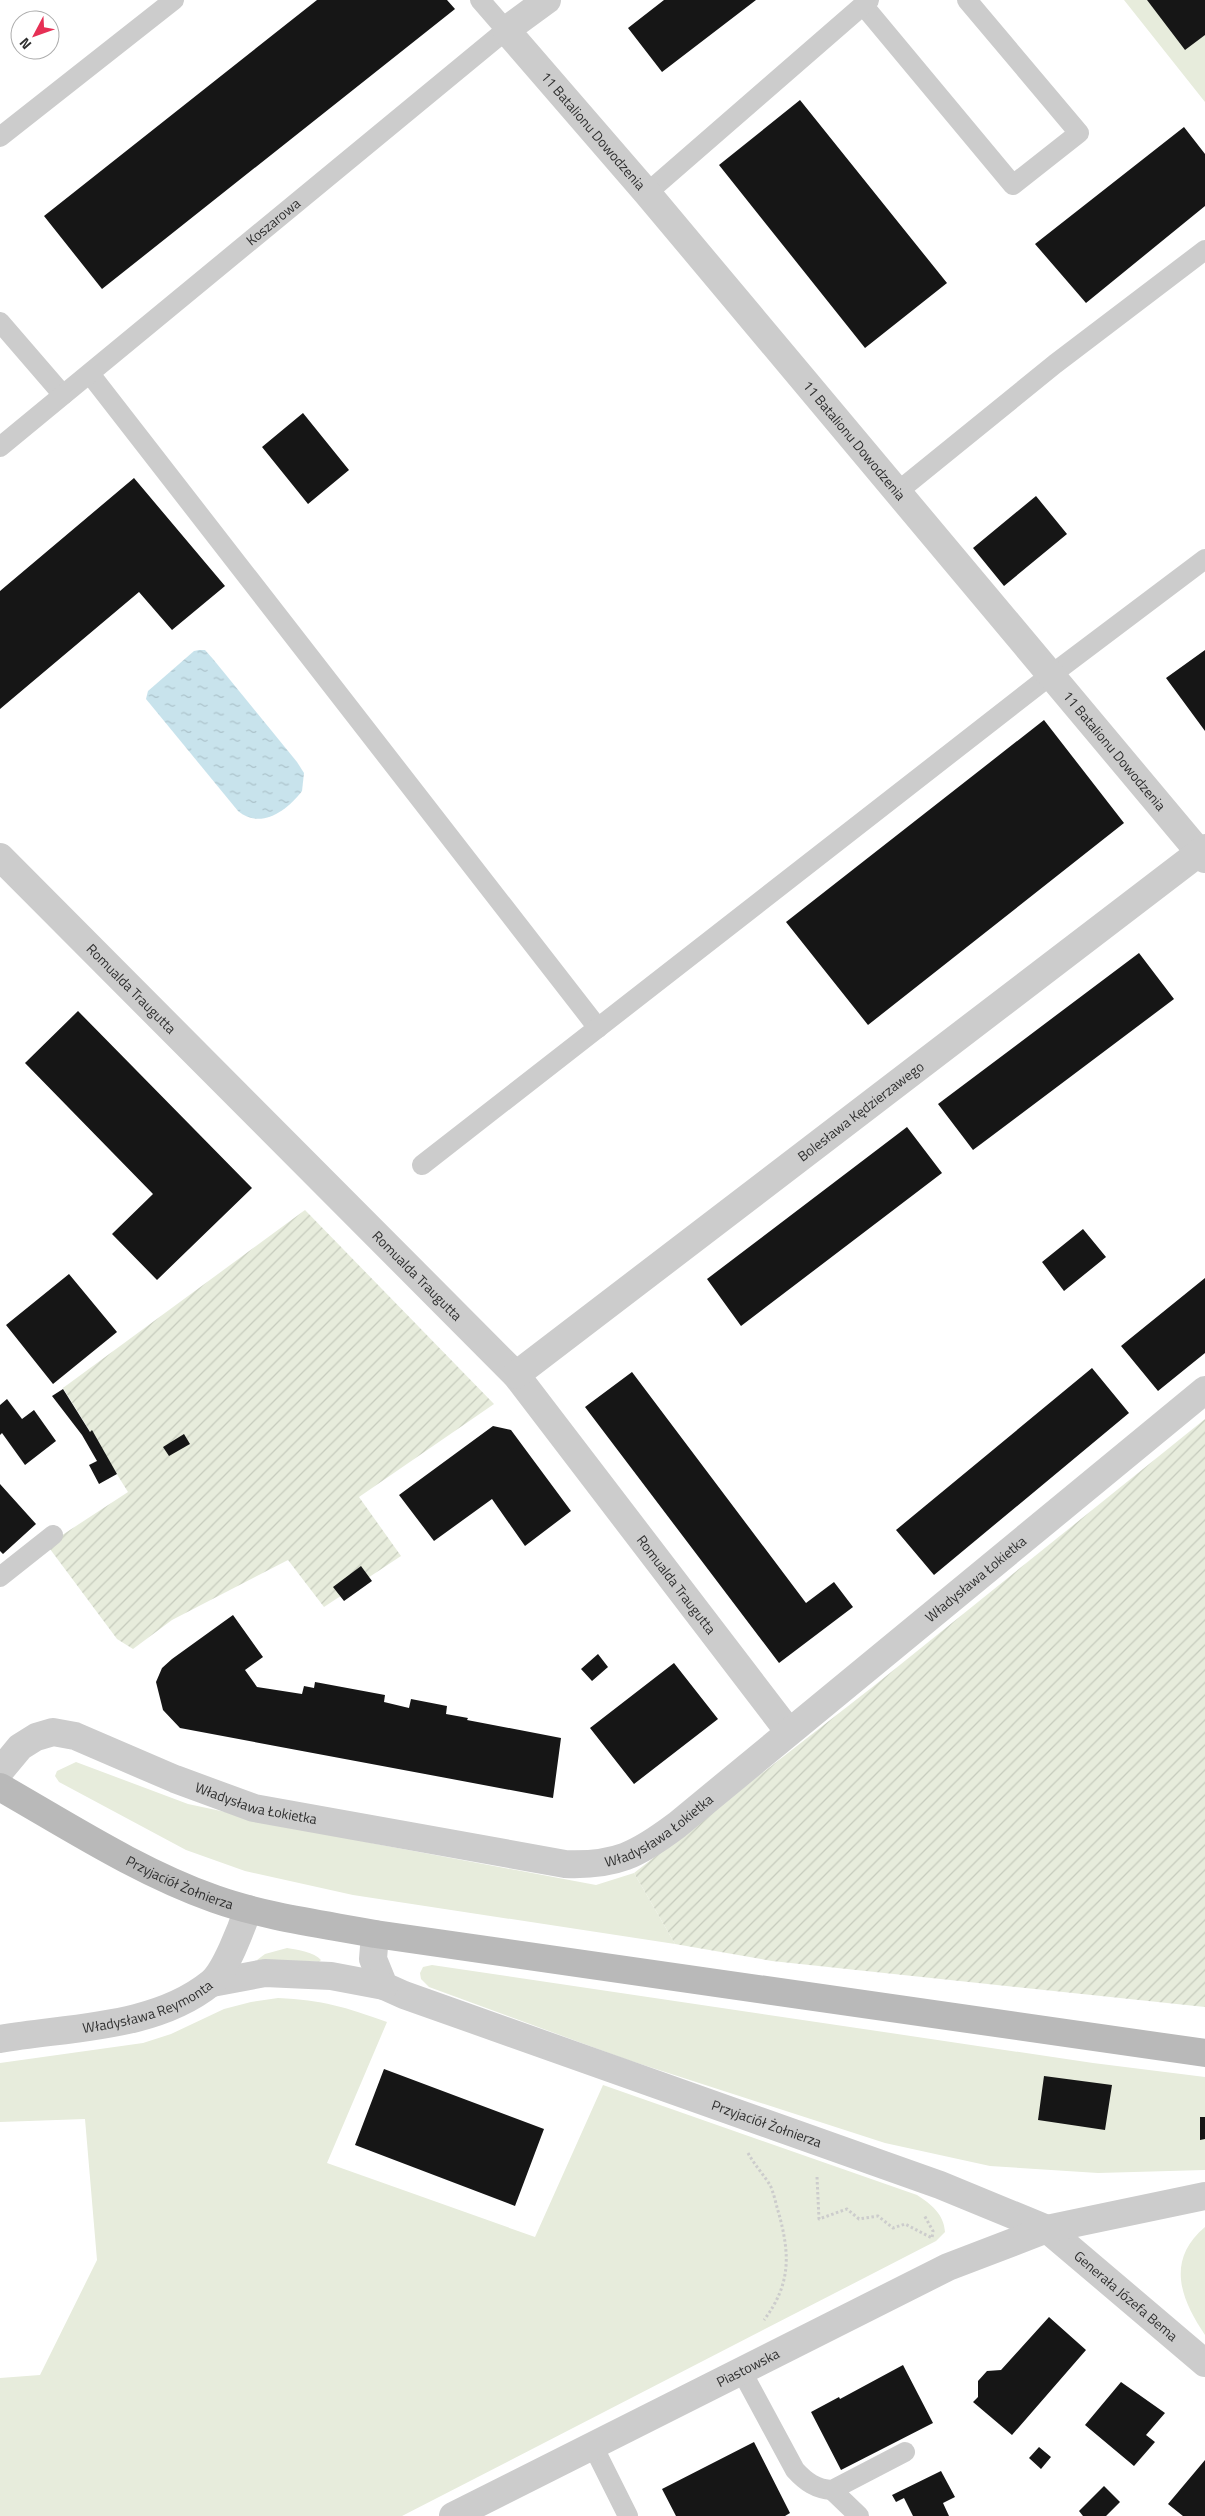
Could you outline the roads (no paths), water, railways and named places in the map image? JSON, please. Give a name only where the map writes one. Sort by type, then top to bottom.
[{"type":"main road","name":"Przyjaciół Żołnierza","points":[[0,1787],[138,1865],[215,1899],[248,1909],[375,1934],[1205,2053]]},
{"type":"street","name":"Koszarowa","points":[[506,30],[547,0]]},
{"type":"street","name":"11 Batalionu Dowodzenia","points":[[506,30],[647,193],[896,492],[1203,853]]},
{"type":"street","name":"Bolesława Kędzierzawego","points":[[516,1375],[1203,853]]},
{"type":"street","name":"Romualda Traugutta","points":[[0,857],[516,1375],[790,1732]]},
{"type":"street","name":"Władysława Łokietka","points":[[0,1771],[20,1747],[36,1737],[53,1732],[75,1736],[175,1779],[254,1808],[565,1864],[594,1865],[618,1861],[658,1840],[1205,1390]]},
{"type":"street","name":"Władysława Reymonta","points":[[7,2038],[76,2030],[132,2019],[169,2007],[212,1982],[235,1945],[248,1909]]},
{"type":"street","points":[[375,1934],[374,1959],[384,1986]]},
{"type":"street","name":"Przyjaciół Żołnierza","points":[[212,1982],[265,1974],[331,1976],[384,1986],[404,1995],[940,2185],[1047,2229]]},
{"type":"street","points":[[1047,2229],[1205,2196]]},
{"type":"street","name":"Generała Józefa Bema","points":[[1047,2229],[1205,2363]]},
{"type":"street","name":"Piastowska","points":[[453,2516],[592,2444],[948,2267],[1047,2229]]},
{"type":"lane","points":[[0,137],[174,0]]},
{"type":"lane","points":[[480,0],[506,30]]},
{"type":"lane","points":[[647,193],[866,3],[1013,185],[1079,133],[967,0]]},
{"type":"lane","name":"Koszarowa","points":[[0,447],[506,30]]},
{"type":"lane","points":[[896,492],[1056,364],[1205,250]]},
{"type":"lane","points":[[0,322],[64,395]]},
{"type":"lane","points":[[90,374],[598,1028]]},
{"type":"lane","points":[[422,1165],[1052,675],[1205,559]]},
{"type":"lane","points":[[0,1577],[53,1535]]},
{"type":"lane","points":[[741,2370],[795,2470],[804,2480],[820,2489],[832,2490],[905,2452]]},
{"type":"lane","points":[[592,2444],[628,2516]]},
{"type":"lane","points":[[832,2490],[859,2516]]},
{"type":"water","points":[[205,650],[213,659],[304,773],[302,791],[289,805],[273,816],[255,819],[238,811],[146,699],[148,691],[194,651]]}]
